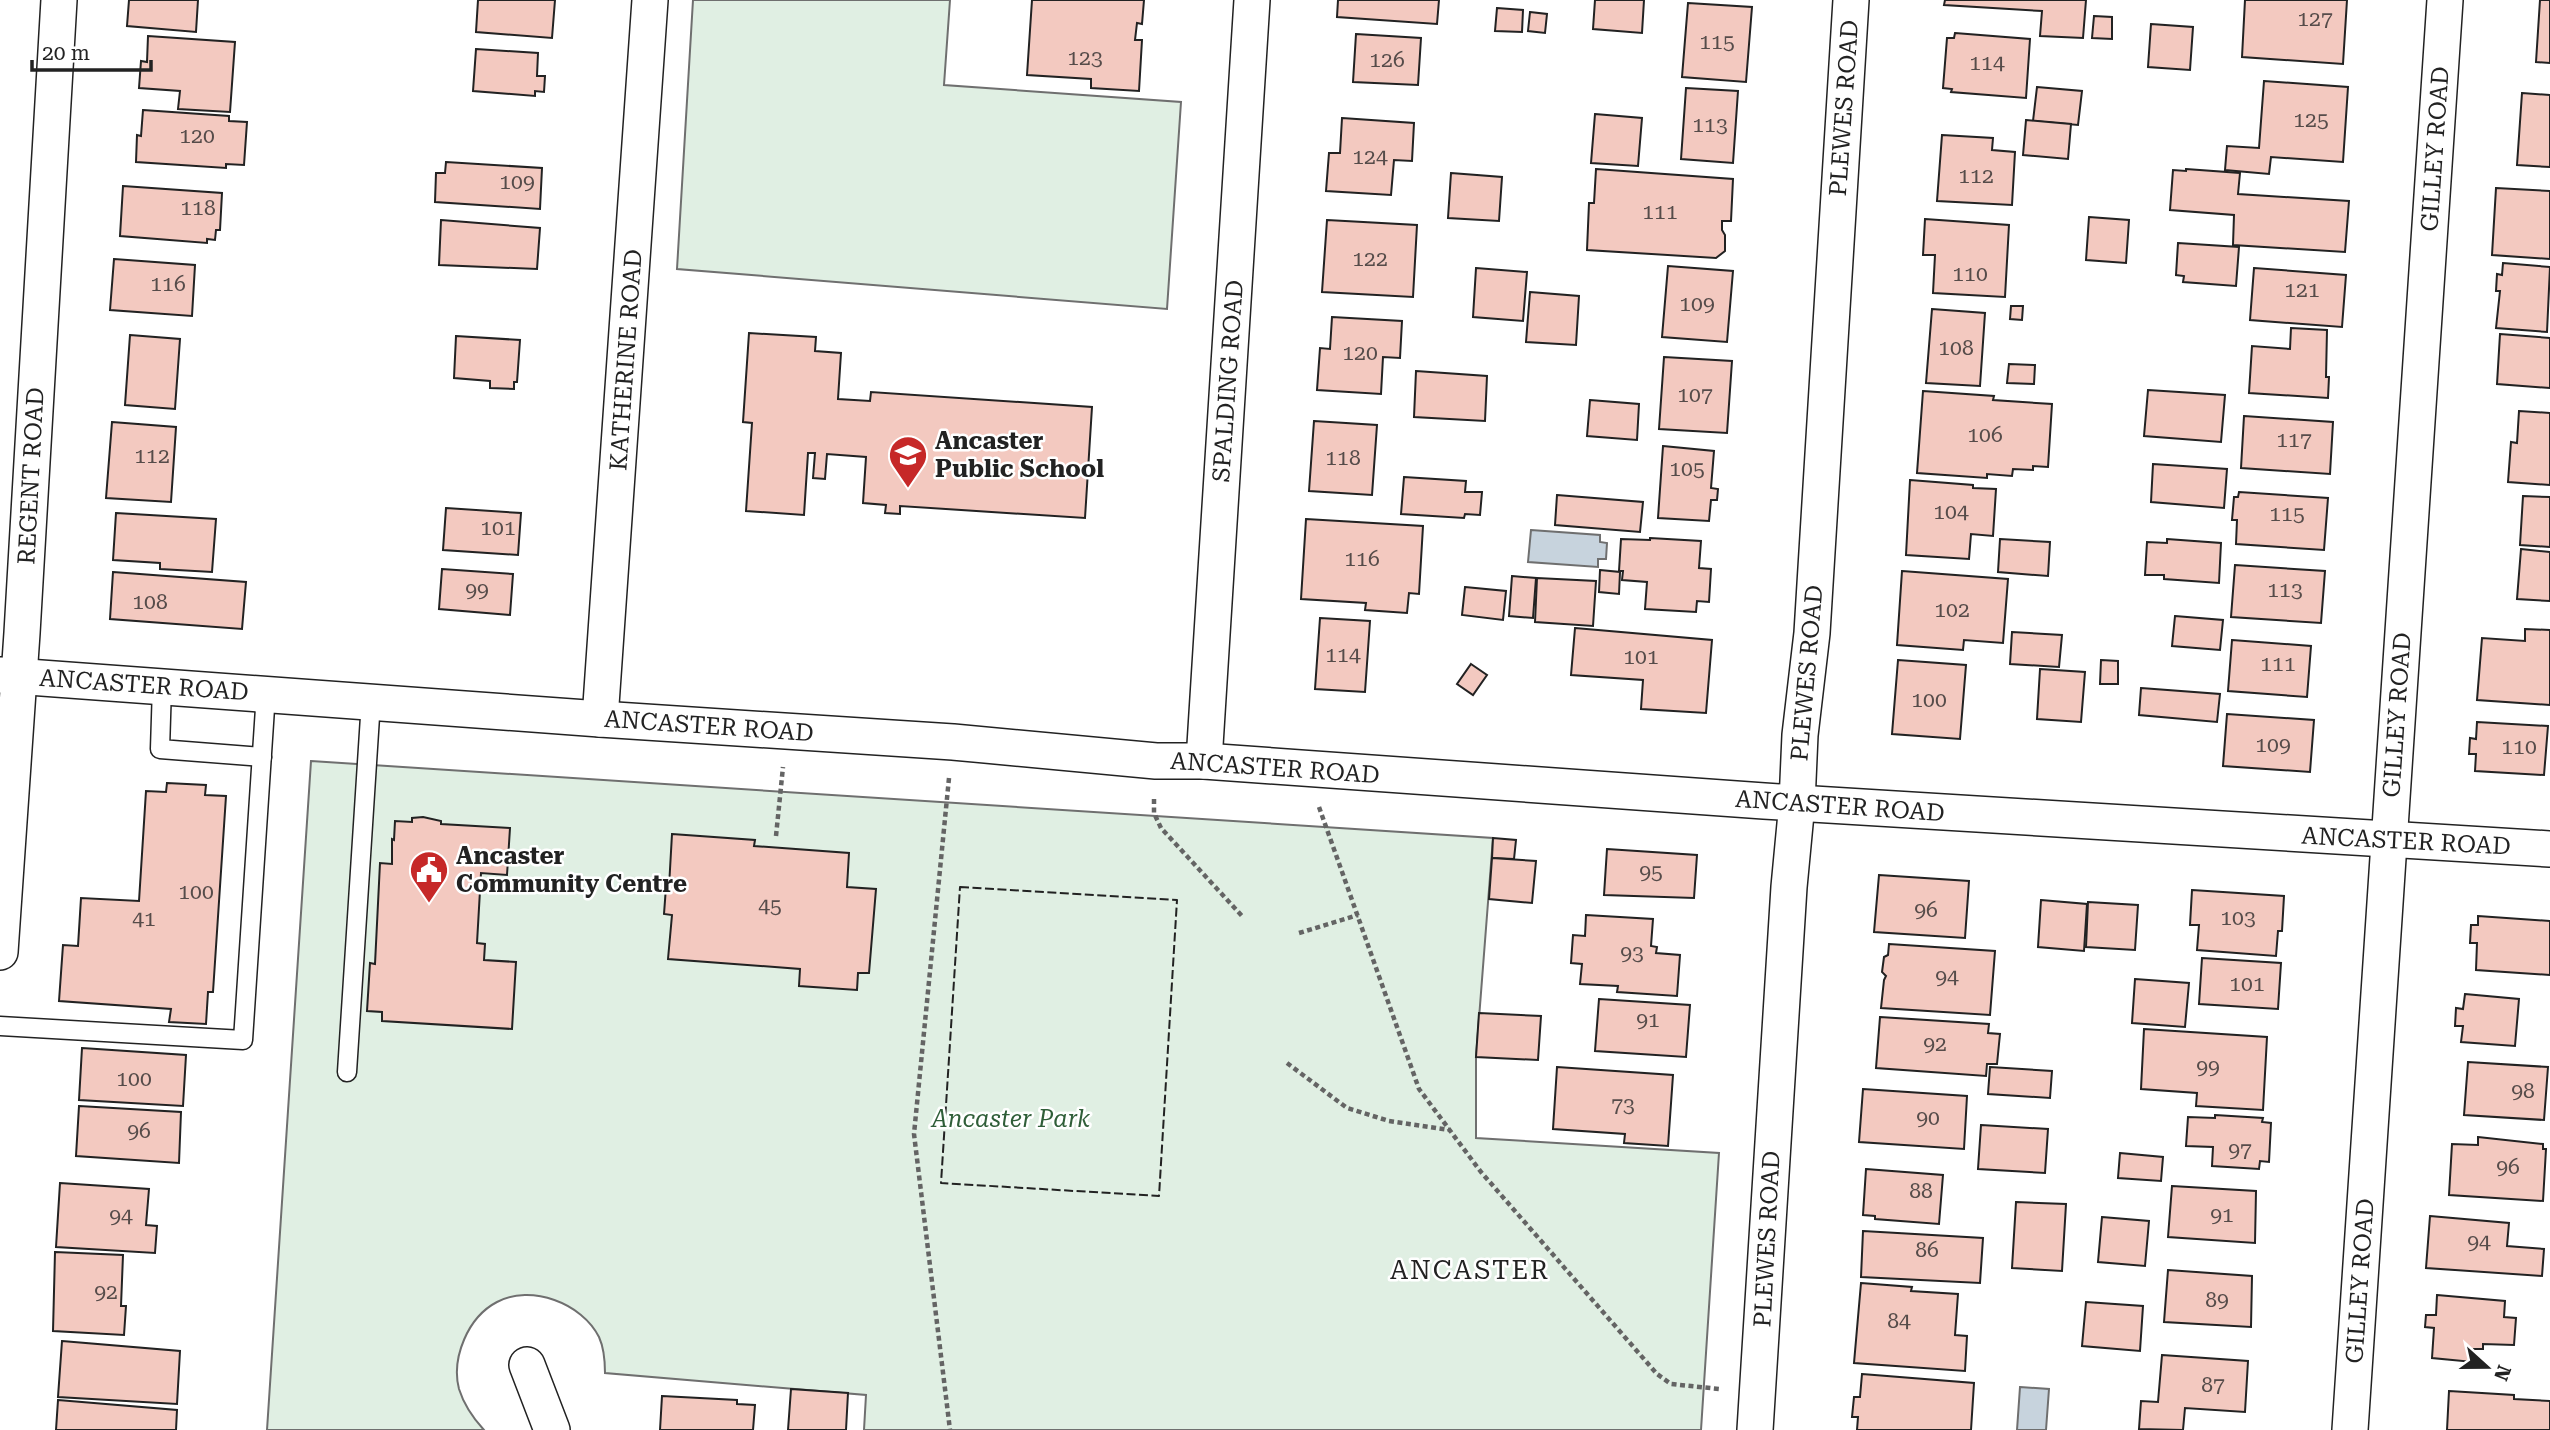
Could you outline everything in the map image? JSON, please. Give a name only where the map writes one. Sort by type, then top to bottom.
[{"type":"street","name":"REGENT ROAD","points":[[0,953],[10,676],[59,0]]},
{"type":"street","name":"KATHERINE ROAD","points":[[600,719],[650,0]]},
{"type":"street","name":"SPALDING ROAD","points":[[1204,761],[1252,0]]},
{"type":"street","name":"PLEWES ROAD","points":[[1755,1430],[1789,887],[1800,735],[1812,634],[1851,0]]},
{"type":"street","name":"GILLEY ROAD","points":[[2350,1430],[2445,0]]},
{"type":"street","name":"ANCASTER ROAD","points":[[10,676],[953,742],[1156,761],[1204,761],[1797,803],[2550,849]]},
{"type":"street","points":[[527,1366],[552,1430]]},
{"type":"lane","points":[[162,687],[160,749],[262,757]]},
{"type":"lane","points":[[0,1026],[243,1040],[266,693]]},
{"type":"lane","points":[[348,1072],[371,701]]},
{"type":"path","points":[[776,836],[787,731]]},
{"type":"path","points":[[950,1430],[914,1134],[953,742]]},
{"type":"path","points":[[1156,761],[1154,813],[1161,828],[1242,916]]},
{"type":"path","points":[[1306,770],[1419,1089],[1481,1172],[1657,1374],[1671,1384],[1719,1389]]},
{"type":"path","points":[[1299,933],[1359,915]]},
{"type":"path","points":[[1287,1063],[1347,1108],[1389,1121],[1450,1130]]},
{"type":"green space","points":[[693,0],[950,0],[944,85],[1181,102],[1167,309],[677,269]]},
{"type":"green space","name":"Ancaster Park","points":[[311,761],[1493,838],[1476,1057],[1476,1138],[1719,1153],[1701,1430],[864,1430],[866,1395],[605,1373],[599,1337],[581,1315],[554,1300],[525,1295],[510,1297],[487,1309],[470,1328],[460,1352],[457,1364],[459,1389],[469,1411],[484,1430],[267,1430]]},
{"type":"shaded area","points":[[1531,530],[1600,535],[1600,542],[1607,543],[1606,559],[1598,559],[1598,567],[1528,562]]},
{"type":"shaded area","points":[[2020,1387],[2049,1389],[2046,1430],[2017,1430]]},
{"type":"building","points":[[129,0],[198,0],[196,32],[127,26]]},
{"type":"building","points":[[478,0],[555,0],[552,38],[476,32]]},
{"type":"building","points":[[1032,0],[1144,0],[1142,24],[1137,23],[1135,40],[1142,40],[1139,91],[1091,88],[1091,79],[1027,75]]},
{"type":"building","points":[[1338,0],[1439,0],[1437,24],[1337,17]]},
{"type":"building","points":[[1595,0],[1644,0],[1642,33],[1593,29]]},
{"type":"building","points":[[1945,0],[2086,0],[2083,38],[2040,36],[2042,11],[1944,5]]},
{"type":"building","points":[[2245,0],[2347,0],[2343,64],[2242,57]]},
{"type":"building","points":[[2540,0],[2550,0],[2550,63],[2536,62]]},
{"type":"building","points":[[1688,3],[1752,7],[1746,82],[1682,77]]},
{"type":"building","points":[[1497,8],[1523,10],[1522,32],[1495,31]]},
{"type":"building","points":[[1530,12],[1547,14],[1545,33],[1528,31]]},
{"type":"building","points":[[2094,16],[2112,17],[2112,39],[2092,38]]},
{"type":"building","points":[[2151,24],[2193,27],[2190,70],[2148,67]]},
{"type":"building","points":[[1955,33],[2030,39],[2026,98],[1951,92],[1952,89],[1943,88],[1947,38],[1954,38]]},
{"type":"building","points":[[1356,34],[1421,38],[1418,85],[1353,82]]},
{"type":"building","points":[[148,36],[235,42],[230,112],[178,109],[180,91],[139,88],[141,61],[147,62]]},
{"type":"building","points":[[476,49],[538,53],[537,76],[545,76],[544,92],[535,91],[535,96],[473,91]]},
{"type":"building","points":[[2264,81],[2348,87],[2343,162],[2271,157],[2269,174],[2225,170],[2227,146],[2259,148]]},
{"type":"building","points":[[2037,87],[2082,91],[2078,125],[2033,121]]},
{"type":"building","points":[[1686,88],[1738,91],[1733,163],[1681,159]]},
{"type":"building","points":[[2522,93],[2550,95],[2550,167],[2517,165]]},
{"type":"building","points":[[143,110],[229,116],[229,121],[247,122],[244,165],[226,164],[226,168],[136,162],[137,135],[141,136]]},
{"type":"building","points":[[1595,114],[1642,118],[1638,166],[1591,163]]},
{"type":"building","points":[[1342,118],[1414,123],[1412,161],[1394,160],[1391,195],[1326,191],[1329,153],[1340,153]]},
{"type":"building","points":[[2026,120],[2071,124],[2068,159],[2023,155]]},
{"type":"building","points":[[1942,135],[1993,138],[1992,150],[2015,152],[2012,205],[1937,201]]},
{"type":"building","points":[[446,162],[542,168],[540,209],[435,202],[436,173],[445,173]]},
{"type":"building","points":[[1596,169],[1733,179],[1731,221],[1722,221],[1725,251],[1716,258],[1587,250],[1589,203],[1594,203]]},
{"type":"building","points":[[2173,170],[2240,173],[2238,194],[2349,201],[2345,252],[2233,245],[2234,215],[2170,210]]},
{"type":"building","points":[[1451,173],[1502,177],[1499,221],[1448,218]]},
{"type":"building","points":[[123,186],[222,193],[220,230],[216,230],[215,240],[207,239],[207,243],[120,236]]},
{"type":"building","points":[[2496,188],[2550,191],[2550,259],[2492,255]]},
{"type":"building","points":[[2089,217],[2129,220],[2126,263],[2086,260]]},
{"type":"building","points":[[1925,219],[2009,225],[2005,297],[1933,293],[1935,255],[1923,255]]},
{"type":"building","points":[[441,220],[540,228],[537,269],[439,265]]},
{"type":"building","points":[[1327,220],[1417,225],[1413,297],[1322,292]]},
{"type":"building","points":[[2178,243],[2239,247],[2236,286],[2183,282],[2184,276],[2176,275]]},
{"type":"building","points":[[114,259],[195,265],[192,316],[110,310]]},
{"type":"building","points":[[2503,263],[2550,267],[2547,332],[2496,328],[2500,291],[2496,291],[2497,274],[2502,275]]},
{"type":"building","points":[[1668,266],[1733,271],[1727,342],[1662,337]]},
{"type":"building","points":[[1476,268],[1527,272],[1523,321],[1473,317]]},
{"type":"building","points":[[2254,268],[2346,275],[2342,327],[2250,320]]},
{"type":"building","points":[[1530,292],[1579,296],[1576,345],[1526,342]]},
{"type":"building","points":[[2011,306],[2023,306],[2022,320],[2010,319]]},
{"type":"building","points":[[1932,309],[1985,313],[1980,386],[1926,383]]},
{"type":"building","points":[[1332,317],[1402,321],[1400,358],[1383,357],[1381,394],[1317,390],[1320,348],[1330,349]]},
{"type":"building","points":[[2291,328],[2327,330],[2328,398],[2249,393],[2252,346],[2290,349]]},
{"type":"building","points":[[749,333],[816,337],[815,351],[841,353],[838,399],[870,401],[871,392],[1092,407],[1085,518],[900,506],[900,514],[885,513],[886,505],[863,503],[866,457],[827,454],[825,479],[813,478],[815,453],[808,453],[804,515],[746,511],[752,423],[743,422]]},
{"type":"building","points":[[2500,334],[2550,338],[2550,388],[2497,384]]},
{"type":"building","points":[[130,335],[180,339],[175,409],[125,405]]},
{"type":"building","points":[[456,336],[520,340],[517,382],[514,382],[514,389],[490,388],[490,381],[454,378]]},
{"type":"building","points":[[1664,357],[1732,361],[1727,433],[1659,429]]},
{"type":"building","points":[[2009,364],[2035,365],[2034,384],[2007,383]]},
{"type":"building","points":[[1416,371],[1487,376],[1485,421],[1414,417]]},
{"type":"building","points":[[2148,390],[2225,395],[2221,442],[2144,436]]},
{"type":"building","points":[[1923,391],[1994,396],[1993,400],[2052,404],[2048,467],[2033,466],[2033,470],[2013,469],[2012,476],[1987,474],[1987,478],[1917,473]]},
{"type":"building","points":[[1590,400],[1639,404],[1637,440],[1587,436]]},
{"type":"building","points":[[2519,411],[2550,413],[2550,485],[2508,482],[2511,442],[2517,443]]},
{"type":"building","points":[[2244,416],[2333,422],[2330,474],[2241,468]]},
{"type":"building","points":[[1314,421],[1377,425],[1372,495],[1309,491]]},
{"type":"building","points":[[112,422],[176,427],[171,502],[106,498]]},
{"type":"building","points":[[1663,446],[1714,451],[1711,488],[1718,489],[1717,500],[1711,500],[1709,521],[1658,518]]},
{"type":"building","points":[[2153,464],[2227,469],[2224,508],[2151,502]]},
{"type":"building","points":[[1404,477],[1466,481],[1465,492],[1482,492],[1480,515],[1465,514],[1464,518],[1401,514]]},
{"type":"building","points":[[1910,480],[1996,489],[1993,536],[1971,534],[1969,559],[1906,555]]},
{"type":"building","points":[[2239,492],[2328,498],[2324,550],[2236,544],[2237,520],[2232,520],[2234,497],[2238,497]]},
{"type":"building","points":[[1557,495],[1643,502],[1640,532],[1555,525]]},
{"type":"building","points":[[2523,496],[2550,497],[2550,547],[2520,545]]},
{"type":"building","points":[[446,508],[521,513],[518,555],[443,550]]},
{"type":"building","points":[[116,513],[216,519],[212,572],[160,569],[160,563],[113,560]]},
{"type":"building","points":[[1306,519],[1423,526],[1419,594],[1409,593],[1407,613],[1365,610],[1366,603],[1301,599]]},
{"type":"building","points":[[1621,539],[1701,541],[1699,568],[1711,569],[1709,602],[1697,601],[1696,612],[1645,609],[1647,582],[1622,580],[1623,571],[1619,571]]},
{"type":"building","points":[[2000,539],[2050,542],[2048,576],[1998,572]]},
{"type":"building","points":[[2167,539],[2221,543],[2219,583],[2145,575],[2147,542],[2167,543]]},
{"type":"building","points":[[2521,549],[2550,552],[2550,601],[2517,599]]},
{"type":"building","points":[[2235,565],[2325,571],[2321,623],[2231,617]]},
{"type":"building","points":[[442,569],[513,574],[510,615],[439,609]]},
{"type":"building","points":[[1600,570],[1620,572],[1619,594],[1599,592]]},
{"type":"building","points":[[1902,571],[2008,579],[2003,643],[1964,640],[1963,650],[1897,645]]},
{"type":"building","points":[[113,572],[246,582],[242,629],[110,619]]},
{"type":"building","points":[[1512,576],[1536,578],[1533,618],[1509,616]]},
{"type":"building","points":[[1537,578],[1596,581],[1593,626],[1535,622]]},
{"type":"building","points":[[1465,587],[1506,591],[1503,620],[1462,615]]},
{"type":"building","points":[[2175,616],[2223,620],[2220,650],[2172,646]]},
{"type":"building","points":[[1320,618],[1370,621],[1365,692],[1315,689]]},
{"type":"building","points":[[1575,628],[1712,640],[1706,713],[1641,709],[1643,680],[1571,675]]},
{"type":"building","points":[[2525,629],[2550,630],[2550,705],[2477,700],[2482,638],[2525,641]]},
{"type":"building","points":[[2012,632],[2062,635],[2059,667],[2010,664]]},
{"type":"building","points":[[2232,640],[2311,646],[2307,697],[2228,691]]},
{"type":"building","points":[[1898,660],[1966,665],[1960,739],[1892,734]]},
{"type":"building","points":[[2101,660],[2118,661],[2118,684],[2100,684]]},
{"type":"building","points":[[1471,664],[1487,675],[1473,695],[1457,684]]},
{"type":"building","points":[[2040,669],[2085,672],[2081,722],[2037,719]]},
{"type":"building","points":[[2141,688],[2220,694],[2217,722],[2139,715]]},
{"type":"building","points":[[2227,714],[2314,720],[2310,772],[2223,766]]},
{"type":"building","points":[[2477,722],[2548,726],[2544,775],[2475,771],[2476,754],[2469,754],[2470,738],[2476,739]]},
{"type":"building","points":[[167,783],[206,785],[205,795],[226,796],[213,992],[208,992],[206,1024],[169,1022],[171,1009],[59,1001],[63,945],[78,946],[81,898],[139,901],[146,791],[166,792]]},
{"type":"building","name":"Ancaster Community Centre","points":[[423,817],[441,821],[441,824],[510,828],[507,875],[481,873],[477,943],[485,944],[484,960],[516,962],[512,1029],[382,1021],[382,1012],[367,1011],[370,963],[375,964],[380,863],[392,864],[395,821],[412,822],[412,818]]},
{"type":"building","points":[[672,834],[755,840],[754,846],[849,853],[847,887],[876,889],[869,973],[858,973],[857,990],[799,986],[800,969],[668,959],[672,915],[664,914],[666,887],[669,887]]},
{"type":"building","points":[[1493,838],[1516,840],[1514,859],[1492,858]]},
{"type":"building","points":[[1607,849],[1697,855],[1694,898],[1604,895]]},
{"type":"building","points":[[1492,858],[1536,861],[1532,903],[1489,899]]},
{"type":"building","points":[[1879,875],[1969,881],[1965,938],[1874,932]]},
{"type":"building","points":[[2192,890],[2284,896],[2282,931],[2278,931],[2276,956],[2197,950],[2199,925],[2190,925]]},
{"type":"building","points":[[2041,900],[2087,904],[2084,951],[2038,947]]},
{"type":"building","points":[[2088,902],[2138,905],[2135,950],[2086,947]]},
{"type":"building","points":[[1586,915],[1653,919],[1651,946],[1657,947],[1656,953],[1680,955],[1677,996],[1617,992],[1618,986],[1580,984],[1582,964],[1571,963],[1573,935],[1585,936]]},
{"type":"building","points":[[2478,916],[2550,921],[2550,975],[2476,970],[2477,943],[2470,943],[2471,925],[2478,925]]},
{"type":"building","points":[[1889,944],[1995,951],[1990,1015],[1881,1008],[1886,976],[1882,972]]},
{"type":"building","points":[[2202,958],[2281,963],[2278,1009],[2199,1004]]},
{"type":"building","points":[[2135,979],[2189,983],[2185,1027],[2132,1023]]},
{"type":"building","points":[[2465,994],[2519,999],[2515,1046],[2461,1042],[2463,1026],[2455,1026],[2456,1008],[2463,1009]]},
{"type":"building","points":[[1599,999],[1690,1005],[1686,1057],[1595,1051]]},
{"type":"building","points":[[1479,1013],[1541,1016],[1538,1060],[1476,1057]]},
{"type":"building","points":[[1880,1017],[1989,1024],[1988,1033],[2000,1034],[1997,1064],[1987,1064],[1986,1076],[1876,1068]]},
{"type":"building","points":[[2144,1029],[2267,1037],[2263,1110],[2196,1106],[2197,1093],[2141,1089]]},
{"type":"building","points":[[82,1048],[186,1055],[183,1106],[79,1100]]},
{"type":"building","points":[[2468,1062],[2548,1067],[2544,1120],[2464,1115]]},
{"type":"building","points":[[1557,1067],[1673,1075],[1668,1146],[1624,1143],[1625,1134],[1553,1129]]},
{"type":"building","points":[[1990,1067],[2052,1071],[2050,1098],[1988,1094]]},
{"type":"building","points":[[1863,1089],[1967,1096],[1964,1149],[1859,1142]]},
{"type":"building","points":[[79,1106],[181,1112],[179,1163],[76,1156]]},
{"type":"building","points":[[2215,1115],[2263,1118],[2262,1122],[2271,1123],[2269,1162],[2260,1161],[2259,1169],[2212,1166],[2213,1147],[2186,1146],[2188,1117],[2215,1118]]},
{"type":"building","points":[[1981,1125],[2048,1129],[2045,1173],[1978,1169]]},
{"type":"building","points":[[2478,1137],[2543,1144],[2543,1149],[2546,1149],[2543,1201],[2449,1195],[2452,1144],[2478,1145]]},
{"type":"building","points":[[2120,1153],[2163,1157],[2161,1181],[2118,1178]]},
{"type":"building","points":[[1866,1169],[1943,1175],[1939,1224],[1875,1219],[1875,1216],[1863,1215]]},
{"type":"building","points":[[60,1183],[149,1189],[146,1225],[157,1226],[155,1253],[56,1247]]},
{"type":"building","points":[[2172,1186],[2256,1191],[2255,1243],[2168,1237]]},
{"type":"building","points":[[2016,1202],[2066,1204],[2062,1271],[2012,1268]]},
{"type":"building","points":[[2430,1216],[2509,1223],[2507,1246],[2544,1249],[2542,1276],[2426,1268]]},
{"type":"building","points":[[2102,1217],[2149,1221],[2145,1266],[2098,1262]]},
{"type":"building","points":[[1863,1231],[1983,1238],[1980,1283],[1861,1277]]},
{"type":"building","points":[[55,1252],[123,1255],[121,1306],[126,1306],[124,1335],[53,1331]]},
{"type":"building","points":[[2168,1270],[2252,1276],[2251,1327],[2164,1322]]},
{"type":"building","points":[[1861,1283],[1912,1287],[1911,1291],[1958,1294],[1955,1335],[1967,1336],[1965,1371],[1854,1363]]},
{"type":"building","points":[[2437,1295],[2505,1301],[2504,1317],[2516,1318],[2514,1345],[2483,1344],[2483,1349],[2474,1349],[2473,1362],[2432,1358],[2434,1328],[2425,1327],[2426,1315],[2436,1315]]},
{"type":"building","points":[[2086,1302],[2143,1306],[2140,1351],[2082,1346]]},
{"type":"building","points":[[62,1341],[180,1351],[177,1404],[58,1397]]},
{"type":"building","points":[[2162,1355],[2248,1361],[2245,1412],[2185,1408],[2183,1430],[2139,1429],[2141,1401],[2158,1402]]},
{"type":"building","points":[[1862,1374],[1974,1383],[1971,1430],[1857,1430],[1858,1417],[1852,1417],[1854,1397],[1860,1397]]},
{"type":"building","points":[[791,1389],[848,1393],[846,1430],[788,1430]]},
{"type":"building","points":[[2449,1391],[2514,1395],[2514,1399],[2550,1401],[2550,1430],[2447,1430]]},
{"type":"building","points":[[662,1396],[737,1400],[737,1404],[755,1405],[753,1430],[660,1430]]},
{"type":"building","points":[[58,1400],[177,1410],[176,1430],[56,1430]]},
{"type":"fence","points":[[960,887],[1177,900],[1159,1196],[941,1183],[960,887]]},
{"type":"place","name":"Ancaster Public School","points":[[908,489]]},
{"type":"place","name":"Ancaster Community Centre","points":[[429,904]]},
{"type":"district","name":"ANCASTER","points":[[1470,1270]]}]
